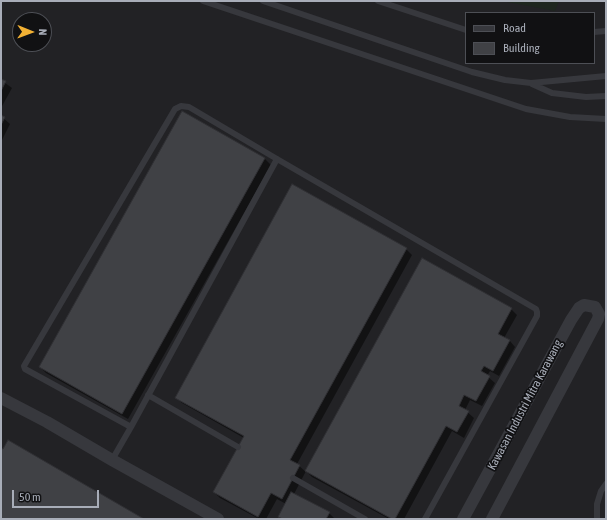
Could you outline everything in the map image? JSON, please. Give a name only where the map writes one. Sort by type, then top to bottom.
[{"type":"street","name":"Kawasan Industri Mitra Karawang","points":[[463,519],[571,320],[579,308],[584,305],[596,308],[599,314],[595,324],[492,519]]},
{"type":"street","points":[[1,398],[48,422],[112,460],[218,519]]},
{"type":"lane","points":[[203,1],[526,109],[570,117],[606,119]]},
{"type":"lane","points":[[263,1],[472,72],[505,80],[531,83],[606,76]]},
{"type":"lane","points":[[378,1],[465,30]]},
{"type":"lane","points":[[595,32],[606,31]]},
{"type":"lane","points":[[531,83],[552,93],[586,98],[606,96]]},
{"type":"lane","points":[[131,427],[25,369],[24,366],[175,108],[181,106],[188,107],[536,309],[537,316],[425,519]]},
{"type":"lane","points":[[112,460],[277,159]]},
{"type":"lane","points":[[148,395],[238,447]]},
{"type":"lane","points":[[293,478],[365,519]]},
{"type":"lane","points":[[597,519],[597,504],[606,484]]},
{"type":"shaded area","points":[[1,1],[606,1],[606,519],[1,519]]},
{"type":"shaded area","points":[[502,1],[559,1],[555,11]]},
{"type":"building","points":[[1,79],[6,81],[1,91]]},
{"type":"building","points":[[182,111],[265,158],[122,414],[39,367]]},
{"type":"building","points":[[1,115],[5,117],[1,125]]},
{"type":"building","points":[[292,184],[407,248],[290,460],[300,465],[282,499],[271,493],[258,517],[213,492],[244,436],[175,398]]},
{"type":"building","points":[[422,258],[512,308],[498,334],[510,340],[493,371],[484,366],[481,371],[490,376],[476,401],[464,395],[459,406],[469,411],[457,432],[446,426],[395,519],[392,519],[305,471]]},
{"type":"building","points":[[8,440],[144,519],[1,519],[1,448],[3,449]]},
{"type":"building","points":[[291,492],[330,512],[326,519],[283,519],[278,517]]}]
